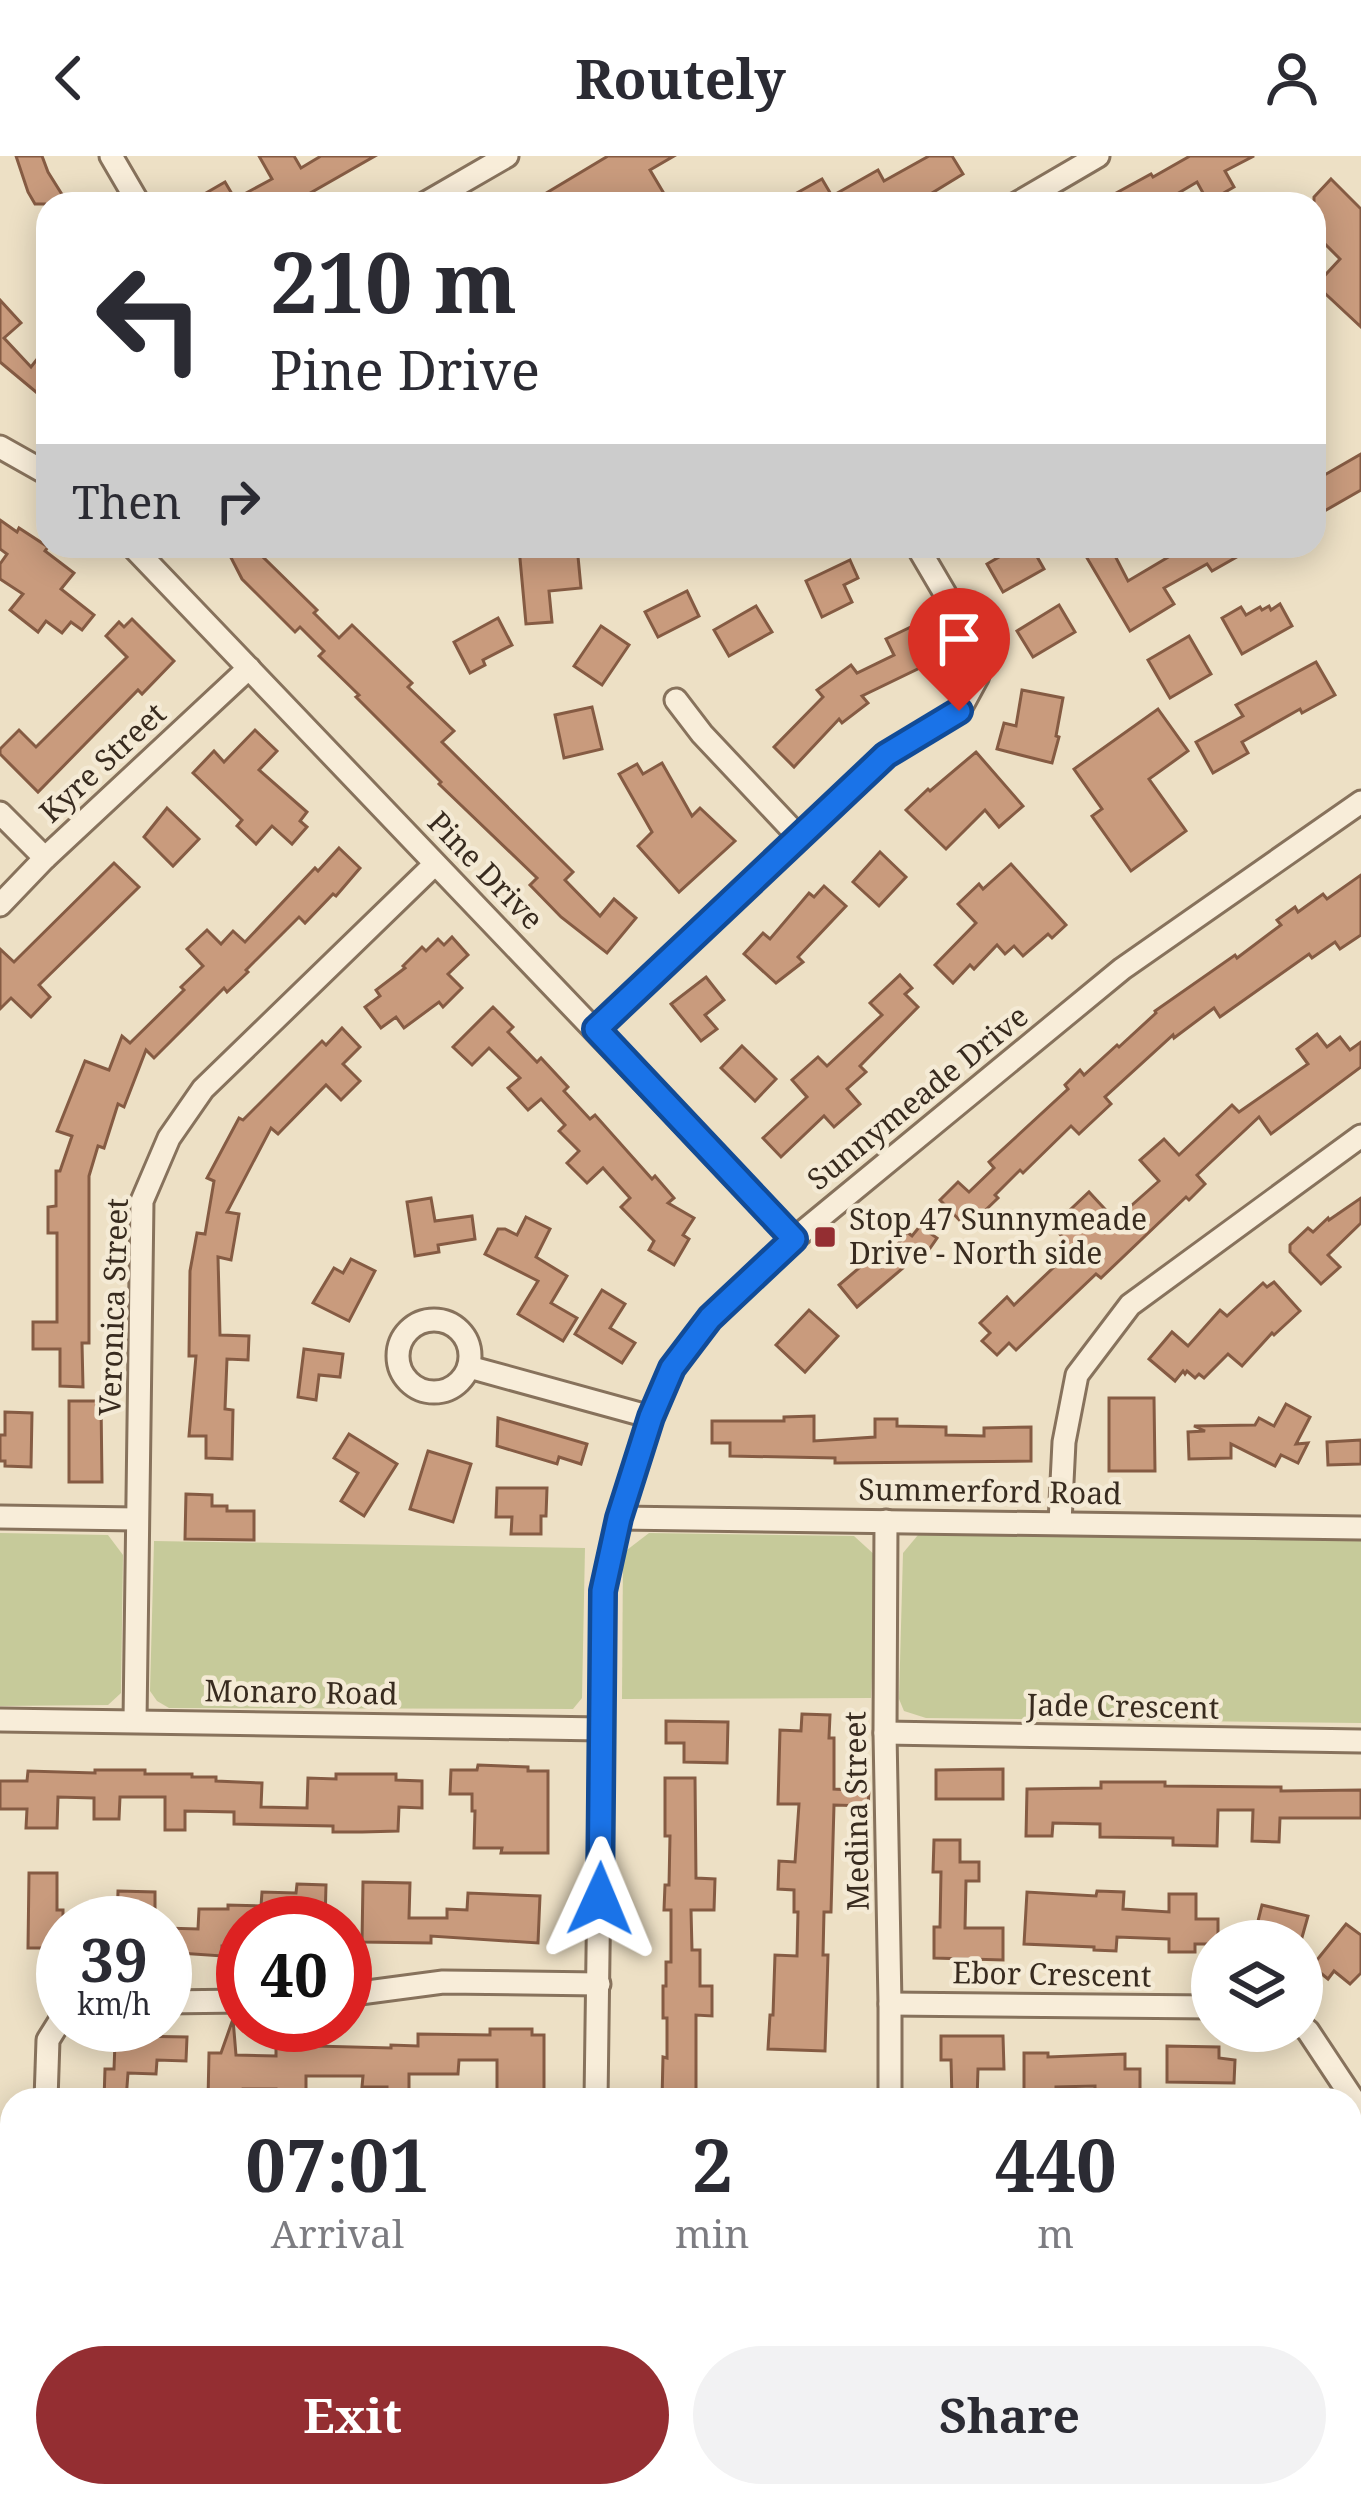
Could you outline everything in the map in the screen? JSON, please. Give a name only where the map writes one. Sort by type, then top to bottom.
[{"type":"street","points":[[111,156],[132,192]]},
{"type":"street","points":[[445,192],[507,156]]},
{"type":"street","points":[[1036,192],[1098,156]]},
{"type":"street","points":[[0,447],[36,467]]},
{"type":"street","name":"Pine Drive","points":[[144,558],[794,1239]]},
{"type":"street","points":[[596,1029],[886,755],[959,711],[978,676],[967,632],[924,558]]},
{"type":"street","name":"Kyre Street","points":[[0,905],[249,668]]},
{"type":"street","points":[[676,700],[798,836]]},
{"type":"street","name":"Sunnymeade Drive","points":[[596,2088],[603,1591],[619,1518],[672,1368],[710,1318],[794,1239],[1122,969],[1361,802]]},
{"type":"street","points":[[0,813],[45,858]]},
{"type":"street","name":"Veronica Street","points":[[135,1721],[142,1201],[170,1138],[203,1089],[435,864]]},
{"type":"street","points":[[1060,1522],[1064,1442],[1077,1375],[1130,1305],[1361,1136]]},
{"type":"street","points":[[469,1366],[651,1417]]},
{"type":"street","points":[[0,1517],[137,1519]]},
{"type":"street","name":"Summerford Road","points":[[619,1518],[1361,1528]]},
{"type":"street","name":"Medina Street","points":[[886,1521],[890,2088]]},
{"type":"street","name":"Monaro Road","points":[[0,1720],[602,1729]]},
{"type":"street","name":"Jade Crescent","points":[[885,1733],[1361,1741]]},
{"type":"street","points":[[372,1991],[443,1982],[599,1984]]},
{"type":"street","name":"Ebor Crescent","points":[[890,2004],[1191,2007]]},
{"type":"street","points":[[46,2088],[48,2052]]},
{"type":"street","points":[[1322,2052],[1346,2088]]},
{"type":"green space","points":[[0,1533],[108,1535],[123,1555],[121,1693],[108,1705],[0,1706]]},
{"type":"green space","points":[[649,1533],[854,1536],[877,1557],[871,1698],[622,1699],[623,1553]]},
{"type":"green space","points":[[918,1535],[1361,1536],[1361,1723],[926,1718],[904,1711],[899,1699],[903,1553]]},
{"type":"green space","points":[[154,1541],[585,1548],[582,1698],[573,1709],[169,1708],[150,1691]]},
{"type":"building","points":[[16,156],[42,156],[60,192],[36,192],[35,204]]},
{"type":"building","points":[[259,156],[294,156],[301,168],[321,156],[375,156],[312,192],[248,192],[272,179]]},
{"type":"building","points":[[608,156],[674,156],[650,170],[663,192],[548,192]]},
{"type":"building","points":[[929,156],[952,156],[963,174],[934,192],[839,192],[878,170],[884,181]]},
{"type":"building","points":[[1190,156],[1254,156],[1225,171],[1234,187],[1225,192],[1202,192],[1197,182],[1180,192],[1118,192]]},
{"type":"building","points":[[822,179],[830,192],[799,192]]},
{"type":"building","points":[[1331,179],[1361,209],[1361,327],[1326,294],[1326,274],[1340,259],[1326,245],[1326,192],[1319,192]]},
{"type":"building","points":[[225,182],[231,192],[208,192]]},
{"type":"building","points":[[0,300],[21,323],[4,338],[31,367],[36,361],[36,392],[0,362]]},
{"type":"building","points":[[1361,454],[1361,490],[1326,510],[1326,474]]},
{"type":"building","points":[[0,520],[36,539],[36,558],[54,558],[74,573],[61,589],[94,615],[82,630],[71,622],[62,633],[46,621],[38,632],[10,610],[23,594],[0,579],[0,564],[7,554],[0,549]]},
{"type":"building","points":[[231,558],[264,558],[339,638],[352,625],[412,683],[408,687],[454,731],[442,742],[573,872],[565,880],[600,916],[614,899],[636,918],[607,953],[530,885],[537,878],[356,697],[359,695],[319,656],[324,651],[300,627],[295,632],[242,579]]},
{"type":"building","points":[[520,558],[578,558],[581,588],[549,591],[552,622],[526,624]]},
{"type":"building","points":[[997,558],[1038,558],[1044,569],[1003,592],[987,564]]},
{"type":"building","points":[[1087,558],[1116,558],[1128,581],[1167,558],[1235,558],[1212,571],[1207,564],[1164,588],[1174,604],[1130,631]]},
{"type":"building","points":[[850,560],[858,578],[844,585],[852,602],[822,617],[806,581]]},
{"type":"building","points":[[687,591],[699,616],[658,637],[645,612]]},
{"type":"building","points":[[1280,604],[1292,626],[1242,654],[1222,618],[1241,607],[1246,615]]},
{"type":"building","points":[[1059,605],[1075,632],[1033,657],[1017,631]]},
{"type":"building","points":[[756,606],[772,632],[729,656],[714,630]]},
{"type":"building","points":[[498,618],[512,645],[483,660],[485,665],[470,673],[454,642]]},
{"type":"building","points":[[132,619],[174,661],[142,694],[138,690],[38,792],[0,749],[19,730],[36,747],[127,657],[106,636],[119,622],[124,627]]},
{"type":"building","points":[[915,625],[932,662],[862,696],[868,703],[842,723],[839,719],[794,767],[774,747],[823,697],[817,690],[851,665],[857,673],[894,655],[886,639]]},
{"type":"building","points":[[601,626],[629,645],[602,685],[574,666]]},
{"type":"building","points":[[1189,636],[1211,674],[1170,698],[1148,660]]},
{"type":"building","points":[[1316,662],[1335,695],[1242,742],[1248,753],[1213,773],[1196,742],[1243,716],[1236,705]]},
{"type":"building","points":[[1022,690],[1063,698],[1052,763],[997,749],[1004,723],[1016,726]]},
{"type":"building","points":[[592,707],[602,749],[564,758],[555,715]]},
{"type":"building","points":[[1158,709],[1188,751],[1149,779],[1186,831],[1131,871],[1092,816],[1102,809],[1074,769]]},
{"type":"building","points":[[255,730],[277,751],[259,770],[307,812],[300,821],[307,827],[292,844],[272,826],[256,844],[237,826],[242,820],[193,773],[214,751],[224,762]]},
{"type":"building","points":[[976,752],[1023,806],[999,827],[985,810],[946,849],[906,810]]},
{"type":"building","points":[[662,763],[692,816],[700,808],[735,841],[679,892],[638,846],[652,832],[619,774],[637,764],[643,774]]},
{"type":"building","points":[[167,808],[199,839],[173,866],[144,837]]},
{"type":"building","points":[[339,848],[360,868],[336,896],[305,923],[299,917],[248,972],[227,992],[224,988],[154,1058],[146,1050],[124,1107],[118,1104],[104,1148],[98,1146],[89,1176],[89,1343],[82,1343],[83,1387],[60,1386],[60,1349],[33,1349],[33,1322],[57,1322],[57,1233],[48,1233],[48,1207],[56,1206],[56,1171],[60,1171],[72,1136],[57,1131],[85,1061],[109,1070],[122,1036],[130,1043],[203,966],[187,949],[207,930],[221,944],[233,931],[245,942]]},
{"type":"building","points":[[880,852],[906,877],[879,906],[853,882]]},
{"type":"building","points":[[114,863],[139,887],[39,985],[50,997],[31,1017],[11,998],[0,1009],[0,949],[14,962]]},
{"type":"building","points":[[1011,864],[1066,925],[1023,956],[1014,946],[1005,954],[997,945],[953,983],[935,965],[976,923],[958,904]]},
{"type":"building","points":[[1361,875],[1361,935],[1340,949],[1335,942],[1312,958],[1309,954],[1220,1017],[1214,1008],[1173,1035],[1105,1097],[1111,1104],[1079,1134],[1071,1126],[1023,1173],[1020,1170],[967,1228],[940,1200],[958,1182],[969,1192],[994,1168],[989,1162],[1068,1089],[1065,1085],[1080,1070],[1084,1075],[1155,1011],[1235,955],[1237,958],[1281,925],[1277,920],[1295,907],[1298,912],[1323,894],[1327,899]]},
{"type":"building","points":[[824,886],[846,906],[798,957],[803,962],[776,983],[744,954],[763,933],[770,939],[809,893],[814,897]]},
{"type":"building","points":[[452,937],[468,955],[448,974],[462,988],[443,1007],[439,1002],[404,1028],[396,1017],[381,1028],[365,1007],[380,996],[376,990],[405,968],[422,947],[426,951],[438,939],[444,945]]},
{"type":"building","points":[[900,975],[912,988],[905,994],[918,1007],[860,1066],[866,1072],[847,1089],[860,1104],[834,1127],[824,1116],[781,1157],[763,1138],[807,1097],[792,1080],[818,1057],[827,1066],[882,1015],[870,1003]]},
{"type":"building","points":[[706,977],[724,1000],[705,1015],[717,1029],[701,1041],[671,1004]]},
{"type":"building","points":[[493,1007],[513,1027],[508,1032],[537,1062],[541,1058],[590,1119],[595,1115],[652,1179],[655,1176],[674,1198],[668,1203],[694,1218],[683,1235],[689,1239],[674,1265],[649,1250],[654,1241],[621,1207],[630,1198],[603,1168],[587,1183],[567,1163],[579,1151],[559,1131],[565,1125],[541,1099],[528,1110],[508,1088],[520,1078],[489,1048],[472,1065],[453,1047]]},
{"type":"building","points":[[342,1028],[360,1047],[343,1064],[360,1081],[341,1100],[326,1085],[278,1134],[271,1128],[227,1212],[239,1214],[231,1260],[218,1257],[220,1335],[249,1336],[248,1360],[227,1359],[225,1409],[233,1410],[232,1459],[206,1458],[206,1436],[189,1436],[196,1356],[189,1356],[190,1271],[197,1233],[205,1234],[214,1181],[207,1178],[239,1118],[243,1120],[322,1041],[326,1045]]},
{"type":"building","points":[[1317,1034],[1327,1047],[1340,1037],[1350,1050],[1361,1042],[1361,1067],[1271,1134],[1259,1117],[1197,1175],[1205,1184],[1189,1200],[1186,1197],[1101,1278],[1096,1274],[1016,1350],[1009,1343],[997,1355],[982,1341],[990,1333],[980,1323],[1007,1297],[1014,1305],[1054,1267],[1046,1259],[1065,1240],[1053,1226],[1089,1192],[1115,1220],[1159,1181],[1140,1160],[1164,1139],[1179,1155],[1232,1105],[1239,1112],[1308,1064],[1297,1049]]},
{"type":"building","points":[[742,1046],[776,1079],[755,1101],[721,1068]]},
{"type":"building","points":[[431,1198],[435,1221],[472,1216],[475,1239],[438,1245],[439,1252],[415,1256],[407,1202]]},
{"type":"building","points":[[1361,1198],[1361,1223],[1328,1255],[1340,1267],[1321,1284],[1290,1252],[1290,1245],[1308,1228],[1313,1232]]},
{"type":"building","points":[[526,1217],[550,1229],[536,1257],[567,1276],[551,1303],[577,1318],[563,1341],[518,1314],[538,1281],[485,1254],[498,1229],[517,1235]]},
{"type":"building","points":[[920,1226],[937,1238],[919,1264],[911,1258],[857,1307],[839,1285],[872,1257],[881,1267],[907,1232],[912,1236]]},
{"type":"building","points":[[351,1259],[375,1271],[349,1321],[313,1303],[334,1268],[343,1273]]},
{"type":"building","points":[[1274,1282],[1300,1311],[1242,1366],[1228,1354],[1204,1378],[1183,1371],[1175,1381],[1149,1359],[1172,1332],[1188,1346],[1220,1310],[1227,1316],[1263,1283],[1267,1287]]},
{"type":"building","points":[[602,1290],[625,1304],[610,1328],[635,1343],[622,1363],[575,1334]]},
{"type":"building","points":[[809,1310],[838,1336],[805,1372],[776,1345]]},
{"type":"building","points":[[304,1349],[343,1354],[340,1377],[319,1375],[316,1400],[298,1397]]},
{"type":"building","points":[[1109,1398],[1154,1398],[1155,1471],[1109,1471]]},
{"type":"building","points":[[69,1401],[101,1401],[102,1482],[69,1482]]},
{"type":"building","points":[[1286,1404],[1310,1417],[1296,1444],[1308,1443],[1298,1463],[1281,1455],[1275,1466],[1231,1444],[1231,1458],[1189,1459],[1188,1432],[1205,1431],[1194,1426],[1255,1425],[1259,1418],[1274,1426]]},
{"type":"building","points":[[5,1412],[32,1413],[31,1467],[5,1466],[0,1461]]},
{"type":"building","points":[[814,1416],[814,1441],[875,1437],[875,1419],[897,1419],[897,1426],[946,1427],[946,1435],[984,1436],[984,1428],[1031,1427],[1031,1461],[835,1463],[835,1458],[730,1456],[730,1443],[712,1443],[712,1421]]},
{"type":"building","points":[[498,1418],[587,1444],[581,1464],[559,1457],[557,1464],[497,1446]]},
{"type":"building","points":[[349,1434],[397,1464],[364,1516],[341,1501],[358,1473],[334,1458]]},
{"type":"building","points":[[1361,1440],[1361,1464],[1328,1465],[1327,1442]]},
{"type":"building","points":[[428,1451],[471,1464],[453,1522],[410,1509]]},
{"type":"building","points":[[497,1488],[547,1488],[541,1534],[511,1534],[512,1517],[496,1517]]},
{"type":"building","points":[[186,1494],[212,1495],[212,1506],[227,1506],[227,1511],[254,1511],[254,1540],[185,1539]]},
{"type":"building","points":[[802,1714],[830,1715],[834,1789],[869,1791],[868,1806],[834,1805],[831,1912],[824,1912],[823,1955],[828,1955],[825,2051],[768,2049],[775,1955],[797,1956],[794,1890],[778,1889],[779,1861],[795,1862],[799,1804],[778,1804],[780,1730],[801,1731]]},
{"type":"building","points":[[666,1721],[728,1722],[727,1763],[684,1762],[684,1743],[666,1743]]},
{"type":"building","points":[[478,1765],[548,1771],[548,1853],[474,1848],[472,1794],[450,1794],[451,1770],[477,1770]]},
{"type":"building","points":[[1003,1769],[1003,1799],[936,1799],[936,1770]]},
{"type":"building","points":[[145,1770],[145,1774],[192,1774],[216,1777],[216,1781],[262,1783],[261,1807],[307,1808],[308,1778],[396,1774],[396,1780],[422,1781],[422,1808],[399,1807],[398,1831],[362,1832],[333,1832],[333,1826],[234,1824],[234,1812],[185,1811],[185,1830],[165,1830],[165,1797],[120,1797],[119,1819],[94,1819],[94,1798],[58,1797],[57,1828],[26,1828],[27,1809],[0,1809],[0,1781],[27,1781],[28,1771]]},
{"type":"building","points":[[665,1778],[695,1778],[696,1878],[715,1879],[714,1910],[691,1910],[692,1950],[700,1950],[700,1986],[712,1986],[712,2016],[696,2015],[696,2088],[662,2088],[663,2057],[667,2058],[663,1986],[666,1962],[671,1962],[671,1910],[664,1910],[670,1836],[665,1836]]},
{"type":"building","points":[[1101,1782],[1361,1790],[1361,1818],[1280,1818],[1279,1842],[1252,1841],[1253,1810],[1218,1810],[1217,1846],[1173,1845],[1173,1838],[1100,1837],[1100,1824],[1053,1823],[1052,1836],[1026,1836],[1027,1789],[1101,1788]]},
{"type":"building","points":[[934,1840],[960,1840],[960,1862],[979,1862],[979,1881],[966,1881],[965,1928],[1003,1928],[1003,1960],[934,1958],[941,1872],[933,1872]]},
{"type":"building","points":[[29,1873],[57,1873],[57,1896],[36,1896],[36,1948],[28,1948]]},
{"type":"building","points":[[363,1882],[410,1883],[409,1918],[447,1918],[447,1909],[467,1910],[468,1893],[540,1896],[538,1943],[431,1936],[431,1943],[372,1942],[372,1896],[363,1896]]},
{"type":"building","points":[[297,1884],[326,1885],[326,1896],[262,1896],[262,1892],[296,1893]]},
{"type":"building","points":[[118,1891],[155,1892],[155,1896],[118,1896]]},
{"type":"building","points":[[1097,1891],[1124,1892],[1123,1909],[1169,1912],[1169,1894],[1196,1894],[1196,1919],[1218,1920],[1191,1920],[1191,1952],[1169,1952],[1169,1939],[1117,1937],[1116,1951],[1024,1944],[1027,1892],[1096,1896]]},
{"type":"building","points":[[1262,1905],[1308,1916],[1307,1920],[1258,1920]]},
{"type":"building","points":[[199,1909],[216,1909],[216,1956],[192,1954],[192,1929],[198,1929]]},
{"type":"building","points":[[1346,1924],[1361,1935],[1361,1973],[1350,1984],[1334,1971],[1328,1979],[1323,1975],[1323,1952]]},
{"type":"building","points":[[490,2029],[532,2029],[532,2035],[544,2035],[544,2088],[497,2088],[497,2060],[459,2060],[458,2074],[409,2074],[409,2088],[362,2087],[363,2076],[306,2076],[306,2088],[208,2088],[209,2053],[372,2052],[372,2048],[391,2045],[418,2046],[418,2034],[490,2035]]},
{"type":"building","points":[[941,2036],[1003,2036],[1004,2069],[978,2069],[977,2088],[952,2088],[951,2060],[941,2060]]},
{"type":"building","points":[[1167,2046],[1219,2052],[1219,2058],[1235,2060],[1234,2083],[1167,2082]]},
{"type":"building","points":[[115,2052],[186,2052],[186,2061],[157,2060],[156,2074],[128,2073],[127,2088],[104,2088],[105,2069],[114,2069]]},
{"type":"building","points":[[1024,2053],[1048,2053],[1048,2057],[1125,2054],[1125,2069],[1140,2069],[1140,2088],[1024,2088]]},
{"type":"place","name":"Stop 47 Sunnymeade Drive - North side","points":[[825,1237]]},
{"type":"route","points":[[600,1899],[603,1591],[637,1456],[672,1368],[710,1318],[794,1239],[596,1029],[886,755],[959,711]]}]
